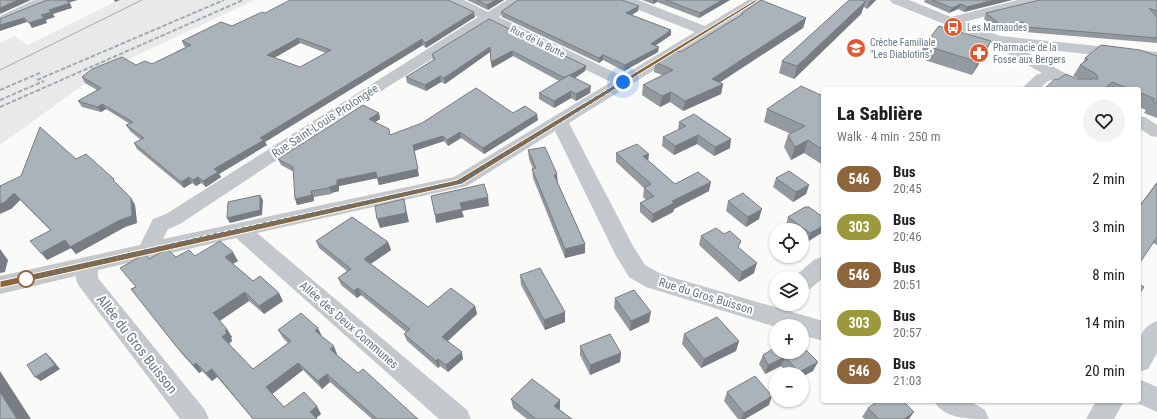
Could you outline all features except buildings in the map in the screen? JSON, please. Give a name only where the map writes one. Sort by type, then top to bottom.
[{"type":"street","points":[[0,21],[16,8],[45,0]]},
{"type":"street","name":"Rue de la Butte","points":[[453,0],[489,16],[623,82]]},
{"type":"street","name":"Rue Saint-Louis Prolongée","points":[[147,252],[160,224],[173,219],[516,0]]},
{"type":"street","points":[[626,0],[705,31]]},
{"type":"street","points":[[0,285],[240,230],[460,182],[757,0]]},
{"type":"street","points":[[897,0],[998,40],[1010,49],[1078,87]]},
{"type":"street","points":[[951,21],[1034,0]]},
{"type":"street","points":[[998,40],[1157,57]]},
{"type":"street","points":[[1031,87],[1042,78],[1055,74]]},
{"type":"street","name":"Rue du Gros Buisson","points":[[559,121],[599,201],[637,271],[654,281],[769,309]]},
{"type":"street","points":[[1141,122],[1157,132]]},
{"type":"street","name":"Allée des Deux Communes","points":[[240,230],[458,419]]},
{"type":"street","name":"Allée du Gros Buisson","points":[[87,265],[87,280],[196,419]]},
{"type":"street","points":[[809,277],[821,267]]},
{"type":"street","name":"Rue du Gros Buisson","points":[[775,311],[821,330]]},
{"type":"street","points":[[1141,358],[1157,331]]},
{"type":"street","points":[[1141,392],[1157,400]]},
{"type":"street","points":[[950,403],[976,419]]},
{"type":"street","points":[[1099,419],[1110,403]]},
{"type":"shaded area","points":[[119,0],[255,0],[101,72],[0,145],[0,43],[15,36],[28,45]]},
{"type":"tram line","points":[[0,70],[142,0]]},
{"type":"railway","points":[[37,80],[224,0]]},
{"type":"railway","points":[[0,107],[243,0]]},
{"type":"railway","points":[[0,90],[42,72]]},
{"type":"railway","points":[[0,100],[44,81]]},
{"type":"bus line","name":"546","points":[[0,285],[211,236],[460,182],[757,0]]},
{"type":"place","name":"Les Marnaudes","points":[[953,27]]},
{"type":"place","name":"Crèche Familiale \"Les Diablotins\"","points":[[856,48]]},
{"type":"place","name":"Pharmacie de la Fosse aux Bergers","points":[[979,53]]},
{"type":"route","points":[[26,279],[211,236],[460,182],[623,82]]}]
